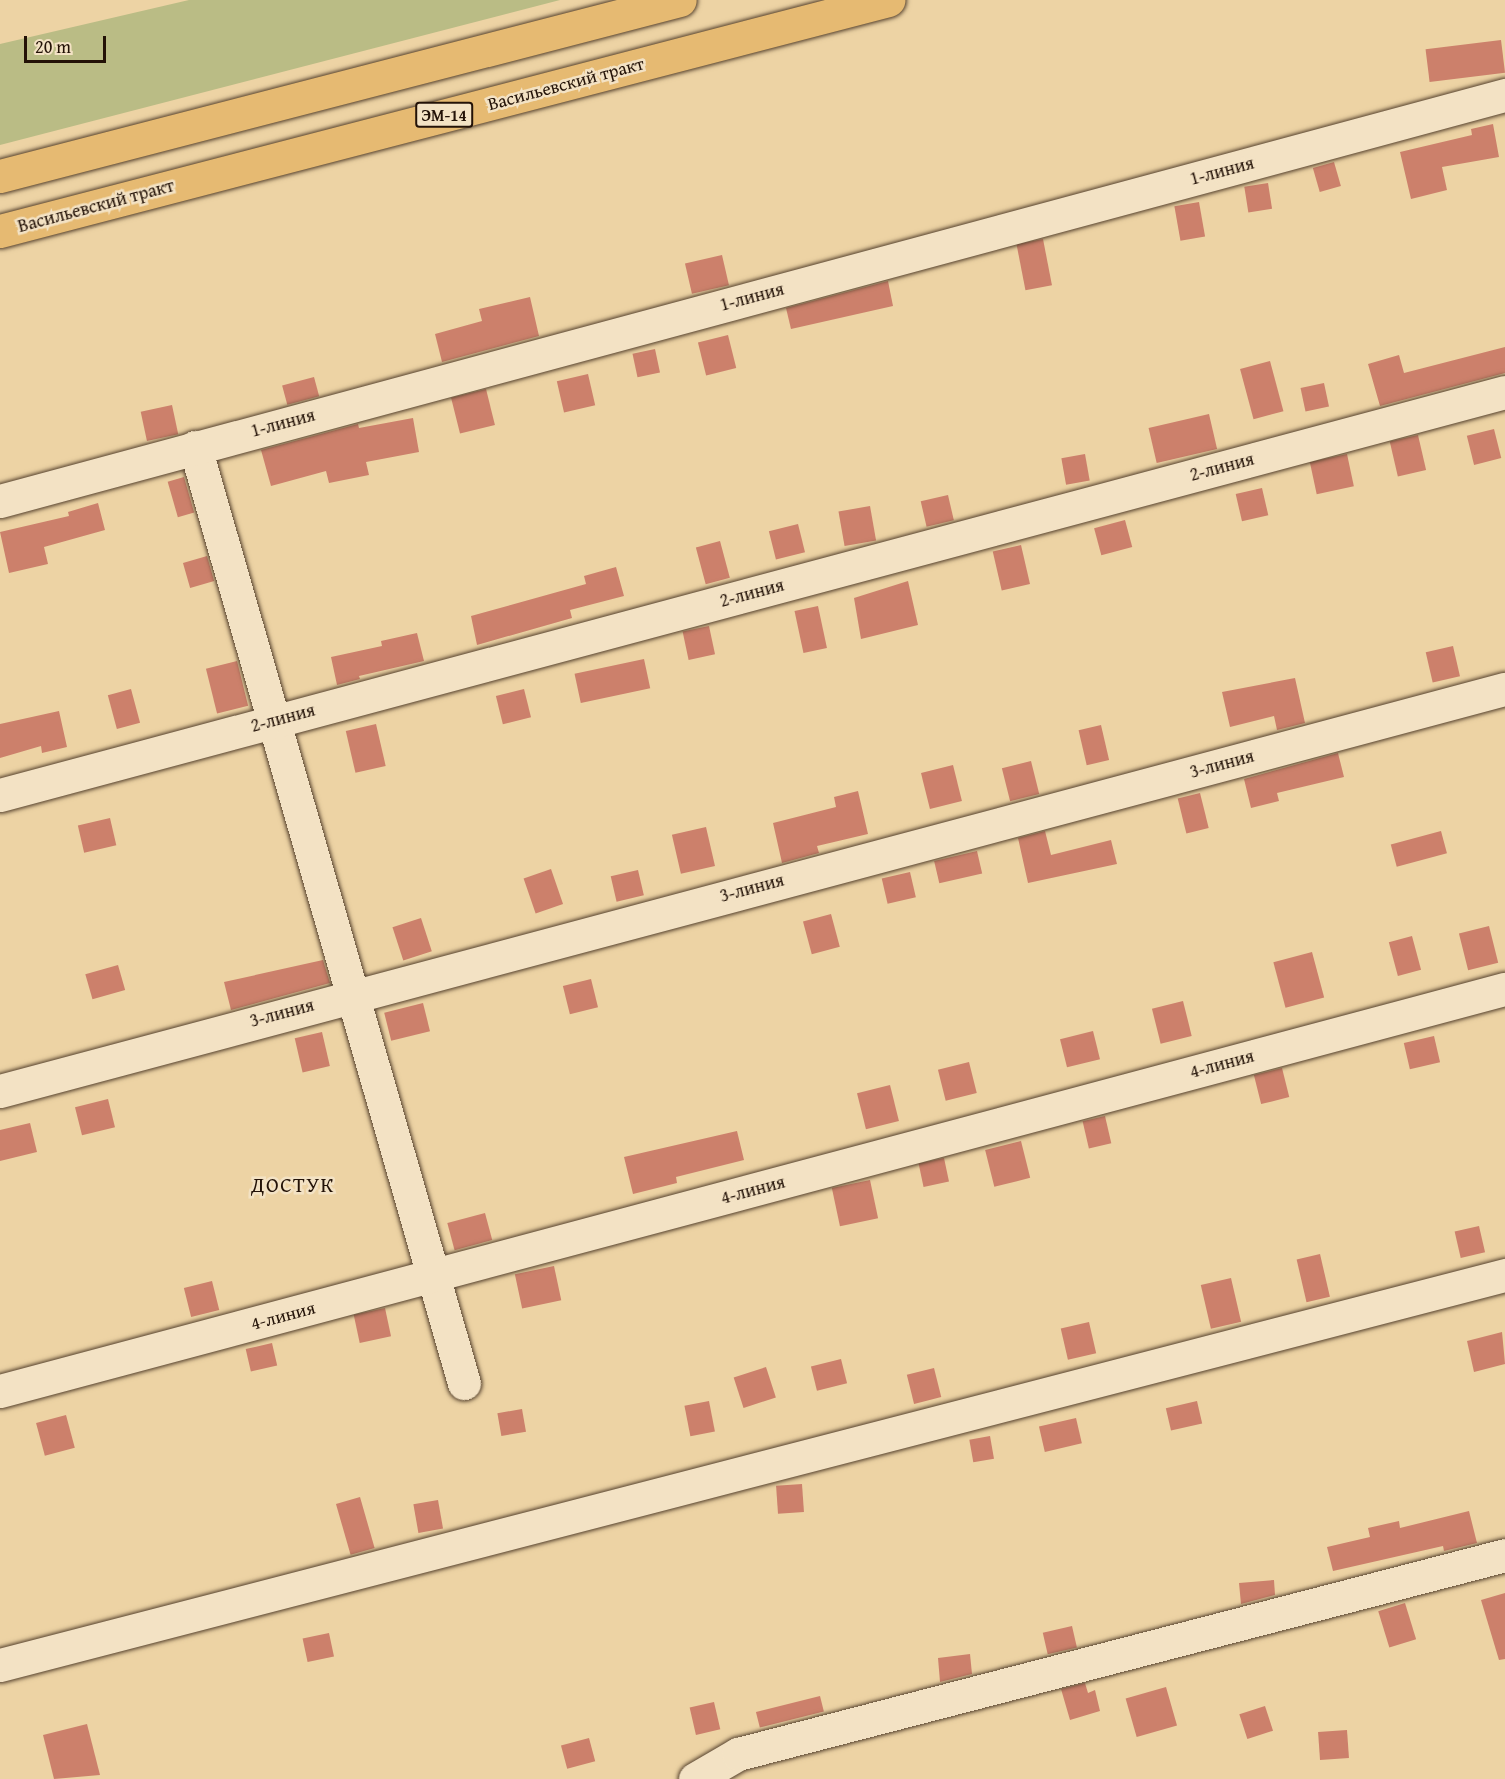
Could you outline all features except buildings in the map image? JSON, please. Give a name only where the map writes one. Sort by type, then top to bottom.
[{"type":"main road","points":[[0,176],[680,0]]},
{"type":"main road","name":"Васильевский тракт","points":[[0,231],[888,0]]},
{"type":"street","name":"1-линия","points":[[0,501],[1505,95]]},
{"type":"street","name":"2-линия","points":[[0,795],[1505,392]]},
{"type":"street","points":[[195,447],[464,1383]]},
{"type":"street","name":"3-линия","points":[[0,1091],[353,994],[1505,689]]},
{"type":"street","name":"4-линия","points":[[0,1391],[1505,988]]},
{"type":"street","points":[[0,1665],[1505,1275]]},
{"type":"street","points":[[695,1779],[738,1754],[1505,1555]]},
{"type":"green space","points":[[189,0],[560,0],[0,145],[0,44]]},
{"type":"district","name":"ДОСТУК","points":[[293,1185]]}]
